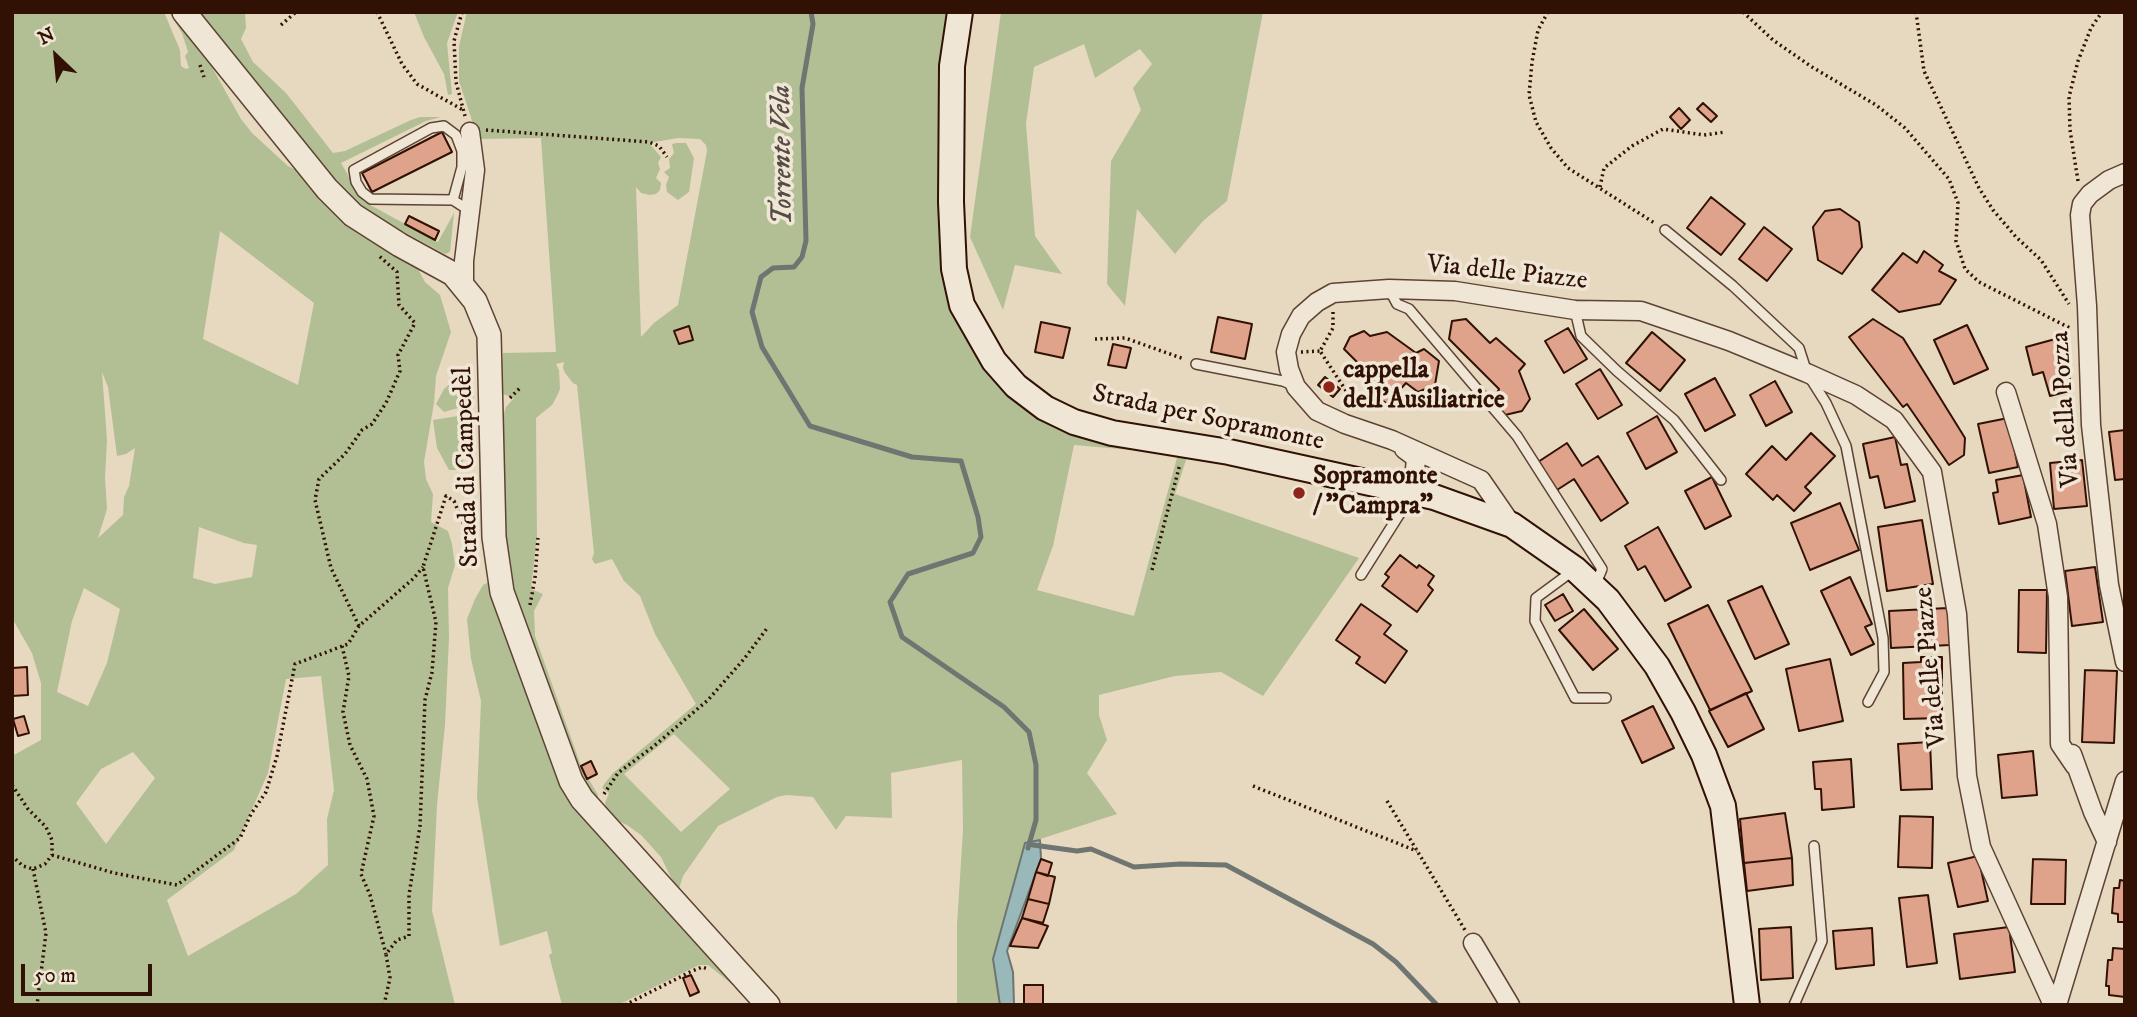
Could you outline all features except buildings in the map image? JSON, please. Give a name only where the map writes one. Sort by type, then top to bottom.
[{"type":"main road","name":"Strada per Sopramonte","points":[[960,12],[952,66],[951,202],[954,270],[962,304],[994,361],[1016,386],[1045,408],[1074,422],[1112,433],[1185,445],[1415,492],[1512,524],[1576,569],[1616,611],[1657,666],[1699,744],[1723,806],[1746,1005]]},
{"type":"street","name":"Strada di Campedèl","points":[[184,12],[327,189],[364,224],[453,274],[464,285],[483,317],[489,335],[494,537],[502,592],[570,781],[590,807],[768,1005]]},
{"type":"street","points":[[464,285],[464,261],[475,170],[470,132]]},
{"type":"street","points":[[2082,204],[2090,194],[2109,180],[2125,173]]},
{"type":"street","name":"Via della Pozza","points":[[2082,204],[2080,231],[2091,425],[2109,585],[2125,662]]},
{"type":"street","name":"Via delle Piazze","points":[[1512,524],[1481,480],[1392,440],[1317,411],[1296,387],[1286,352],[1291,334],[1301,316],[1333,293],[1389,289],[1455,290],[1575,310],[1641,311],[1728,341],[1807,373],[1856,395],[1894,421],[1931,472],[1957,614],[1968,776],[1981,847],[2055,1005]]},
{"type":"street","points":[[2007,392],[2047,524],[2058,597],[2060,744],[2075,766],[2108,842]]},
{"type":"street","name":"Via delle Piazze","points":[[1392,440],[1416,458],[1415,492]]},
{"type":"street","points":[[2070,635],[2070,742],[2075,766]]},
{"type":"street","points":[[2055,1005],[2125,781]]},
{"type":"street","points":[[1473,943],[1510,1005]]},
{"type":"lane","points":[[453,200],[462,167],[462,151],[456,135],[444,127],[430,128],[354,170],[356,182],[362,192],[371,199],[453,200],[470,211]]},
{"type":"lane","name":"Via delle Piazze","points":[[1665,230],[1733,286],[1799,348],[1807,373],[1826,403],[1846,446],[1883,638],[1884,672],[1868,702]]},
{"type":"lane","points":[[1389,289],[1397,304],[1409,309],[1517,436],[1602,569],[1594,587]]},
{"type":"lane","points":[[1575,310],[1581,336],[1674,420],[1721,480]]},
{"type":"lane","points":[[1196,364],[1296,387]]},
{"type":"lane","points":[[1361,575],[1415,492]]},
{"type":"lane","points":[[1576,569],[1536,598],[1535,621],[1575,698],[1606,698]]},
{"type":"lane","points":[[1794,1005],[1822,941],[1814,846]]},
{"type":"path","points":[[281,24],[296,12]]},
{"type":"path","points":[[377,12],[402,64],[417,84],[463,110]]},
{"type":"path","points":[[462,12],[454,41],[456,82],[470,132],[505,130],[649,142],[659,146],[667,157]]},
{"type":"path","points":[[1548,12],[1538,30],[1532,62],[1529,95],[1536,122],[1551,148],[1568,169],[1665,230]]},
{"type":"path","points":[[1743,12],[1773,40],[1875,105],[1905,128],[1949,179],[1958,203],[1956,241],[1965,269],[1979,282],[2088,336]]},
{"type":"path","points":[[1916,12],[1924,71],[1979,188],[2016,237],[2041,260],[2088,336]]},
{"type":"path","points":[[2082,204],[2070,130],[2069,97],[2078,61],[2091,27],[2102,12]]},
{"type":"path","points":[[1600,187],[1604,168],[1632,146],[1663,129],[1704,135],[1725,132]]},
{"type":"path","points":[[359,626],[331,568],[315,500],[319,479],[345,454],[362,430],[372,424],[386,403],[400,371],[398,355],[415,323],[399,305],[397,272],[379,257],[364,224]]},
{"type":"path","points":[[1333,328],[1320,351],[1354,403]]},
{"type":"path","points":[[1095,339],[1125,338],[1196,364]]},
{"type":"path","points":[[1152,570],[1185,445]]},
{"type":"path","points":[[51,855],[114,873],[177,885],[240,838],[251,814],[266,792],[277,757],[295,664],[348,644],[359,626],[414,578],[423,567],[446,496],[454,502],[465,524]]},
{"type":"path","points":[[530,613],[529,601],[536,578],[538,538]]},
{"type":"path","points":[[386,954],[397,940],[408,936],[409,895],[420,826],[425,700],[432,672],[436,622],[423,567]]},
{"type":"path","points":[[606,790],[618,773],[708,700],[768,627]]},
{"type":"path","points":[[342,646],[349,676],[343,712],[351,745],[367,779],[374,816],[361,874],[370,895],[386,954],[390,978],[384,1005]]},
{"type":"path","points":[[12,785],[28,809],[46,827],[52,840],[51,855],[45,864],[33,869],[23,866],[12,856]]},
{"type":"path","points":[[1252,786],[1417,851]]},
{"type":"path","points":[[1387,801],[1473,943]]},
{"type":"path","points":[[33,869],[46,933],[37,1005]]},
{"type":"path","points":[[625,1005],[702,967],[712,971]]},
{"type":"green space","points":[[12,12],[164,12],[180,50],[181,66],[186,69],[189,68],[185,56],[188,52],[182,33],[169,12],[172,12],[204,53],[241,119],[252,133],[288,166],[302,173],[346,224],[424,271],[419,271],[425,282],[440,295],[451,332],[436,376],[424,462],[426,479],[433,494],[431,522],[448,531],[455,565],[448,588],[445,725],[437,805],[432,911],[455,1005],[12,1005],[12,756],[41,740],[41,683],[32,653],[12,618]],"holes":[[[220,231],[314,303],[298,385],[203,339]],[[102,372],[108,387],[117,456],[135,448],[129,486],[124,497],[123,515],[98,538],[107,509],[107,440]],[[199,527],[257,545],[252,577],[215,584],[193,578]],[[84,588],[120,609],[107,663],[88,706],[57,692],[72,621]],[[321,676],[334,790],[327,819],[328,865],[296,894],[188,956],[167,900],[234,850],[268,773],[286,679]],[[133,752],[155,778],[106,844],[76,803],[101,769]]]},
{"type":"green space","points":[[196,12],[245,12],[246,28],[241,39],[253,62],[286,93],[333,153],[345,151],[420,117],[441,117],[426,121],[341,163],[363,201],[438,242],[454,213],[450,252],[445,254],[365,211],[335,182]]},
{"type":"green space","points":[[414,12],[458,12],[447,43],[452,94],[448,95],[444,74]]},
{"type":"green space","points":[[467,12],[950,12],[959,324],[987,371],[1006,392],[1188,454],[1175,494],[1359,558],[1263,696],[1221,672],[1175,676],[1099,695],[1099,715],[1107,740],[1087,773],[1117,814],[1025,844],[993,959],[1000,1005],[957,1005],[957,925],[963,830],[962,760],[891,773],[892,818],[846,816],[836,830],[813,797],[777,797],[718,826],[683,876],[678,892],[661,857],[641,835],[613,819],[606,809],[609,793],[602,788],[613,773],[696,704],[655,634],[640,596],[624,581],[612,559],[595,564],[592,559],[594,553],[577,385],[565,373],[564,362],[556,364],[560,389],[557,396],[552,405],[536,418],[537,536],[531,589],[543,594],[534,611],[535,636],[581,766],[598,795],[598,802],[582,779],[512,594],[505,553],[502,420],[506,407],[514,398],[500,393],[503,353],[556,352],[541,138],[478,139],[459,81],[459,46]],"holes":[[[678,138],[700,139],[706,145],[707,151],[678,305],[641,337],[636,187],[641,193],[650,195],[660,190],[661,183],[656,178],[661,157],[649,143]],[[1074,445],[1178,454],[1134,616],[1037,590],[1053,546]],[[674,734],[730,789],[681,832],[624,774]]]},
{"type":"green space","points":[[1001,12],[1263,12],[1227,201],[1203,221],[1175,254],[1137,209],[1125,306],[1107,284],[1111,161],[1141,110],[1133,88],[1152,64],[1140,49],[1095,78],[1084,44],[1034,67],[1026,124],[1035,236],[1062,274],[1015,265],[1003,310],[970,237]]},
{"type":"green space","points":[[686,143],[694,158],[689,192],[678,200],[667,192],[669,177],[664,172],[670,168],[669,159],[674,153],[672,144]]},
{"type":"green space","points":[[483,379],[522,676],[645,884],[738,989],[708,965],[699,965],[618,1005],[562,1005],[549,955],[552,953],[547,931],[500,946],[477,797],[481,701],[471,659],[467,619],[483,585],[489,582],[479,473]]},
{"type":"green space","points":[[464,381],[474,396],[472,413],[462,407],[444,412],[436,404],[444,389],[451,383]]},
{"type":"green space","points":[[458,416],[472,419],[476,433],[469,446],[462,450],[464,470],[449,470],[437,448],[433,420]]},
{"type":"water","points":[[1040,840],[1041,859],[1007,951],[1013,972],[1014,1005],[1000,1005],[993,959],[1025,843]]},
{"type":"waterway","name":"Torrente Vela","points":[[811,12],[813,24],[802,88],[806,241],[802,257],[794,267],[773,268],[761,277],[752,312],[762,347],[810,426],[912,457],[961,461],[978,517],[981,537],[973,553],[908,574],[890,602],[902,637],[1004,707],[1029,732],[1036,765],[1036,820],[1028,848]]},
{"type":"waterway","points":[[1033,845],[1077,851],[1091,849],[1134,867],[1226,865],[1373,944],[1396,962],[1437,1005]]},
{"type":"place","name":"cappella dell'Ausiliatrice","points":[[1329,387]]},
{"type":"place","name":"Sopramonte / \"Campra\"","points":[[1299,493]]}]
